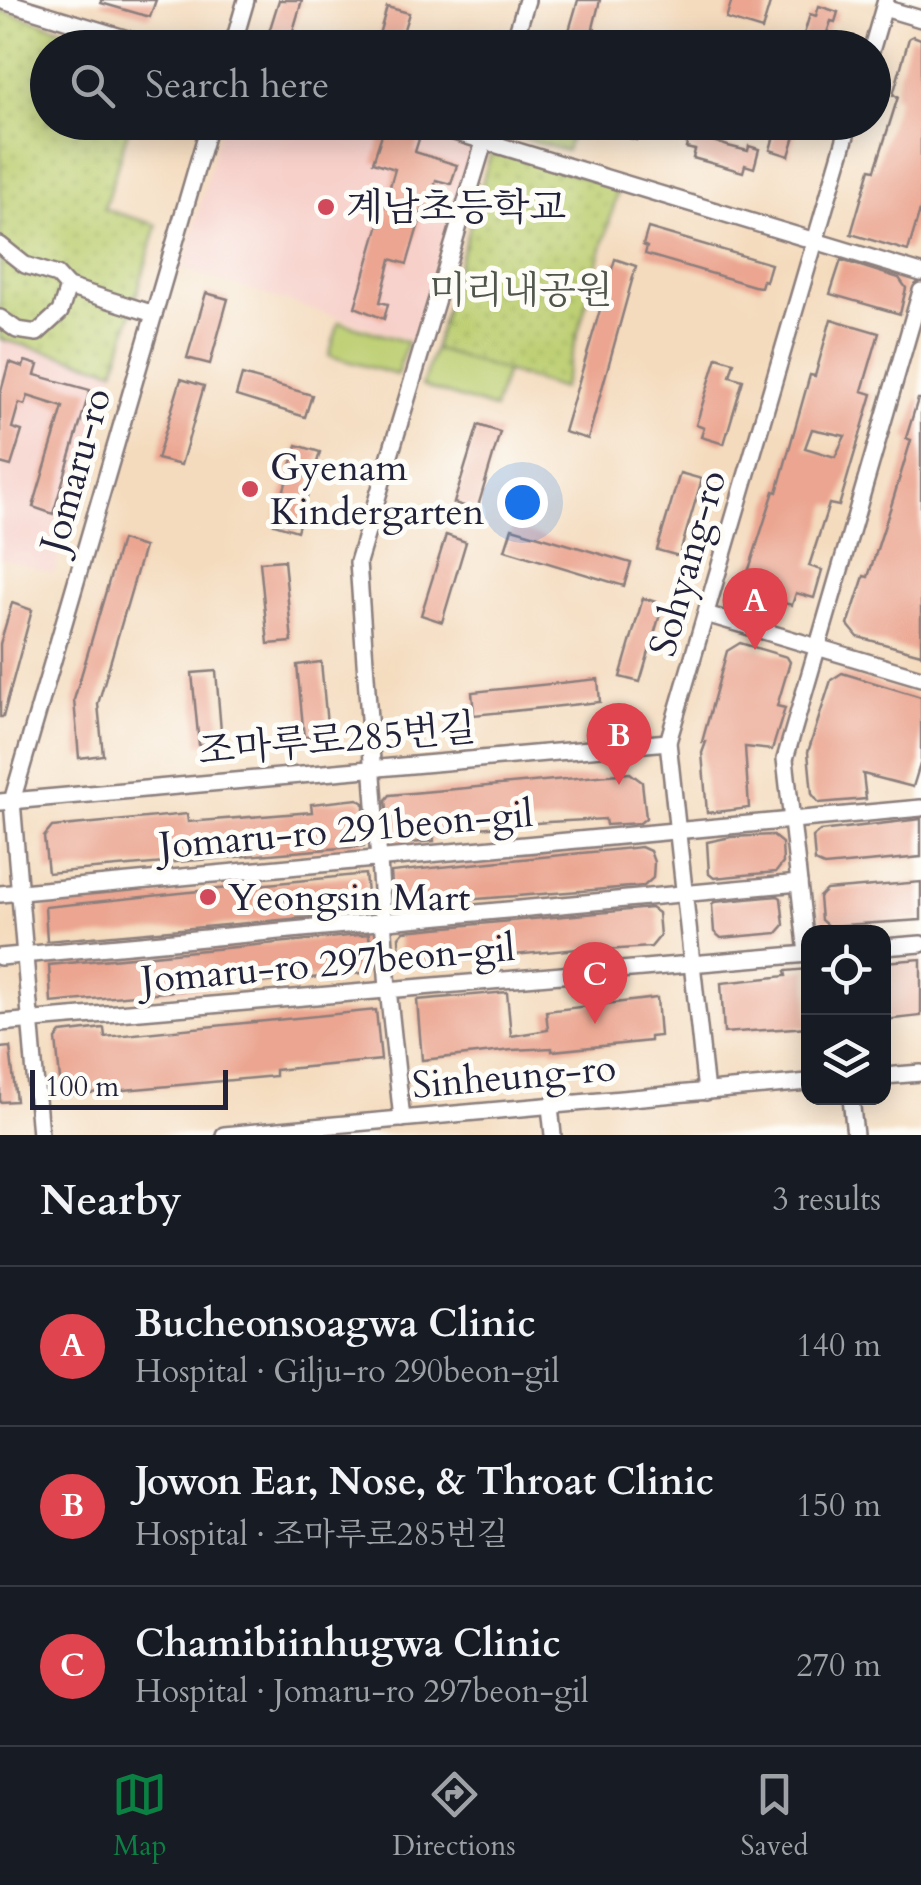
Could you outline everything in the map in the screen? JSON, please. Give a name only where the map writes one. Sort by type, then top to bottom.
[{"type":"street","points":[[0,0],[98,30]]},
{"type":"street","points":[[237,30],[246,0]]},
{"type":"street","points":[[518,30],[527,0]]},
{"type":"street","points":[[877,30],[885,4],[921,19]]},
{"type":"street","name":"Jomaru-ro","points":[[40,1135],[20,892],[6,801],[205,140]]},
{"type":"street","points":[[402,1119],[388,990],[358,562],[485,140],[921,272]]},
{"type":"street","name":"Sohyang-ro","points":[[706,1092],[668,742],[845,140]]},
{"type":"street","points":[[0,245],[25,266],[57,275],[68,287],[154,314]]},
{"type":"street","points":[[0,318],[17,330],[36,333],[60,312],[68,287]]},
{"type":"street","points":[[805,925],[785,759],[921,291]]},
{"type":"street","points":[[706,614],[921,678]]},
{"type":"street","name":"조마루로285번길","points":[[6,801],[668,742]]},
{"type":"street","name":"Jomaru-ro 291beon-gil","points":[[0,894],[921,808]]},
{"type":"street","points":[[0,957],[800,883]]},
{"type":"street","points":[[891,946],[921,944]]},
{"type":"street","name":"Jomaru-ro 297beon-gil","points":[[0,1023],[801,955]]},
{"type":"street","points":[[891,1075],[921,1072]]},
{"type":"street","name":"Sinheung-ro","points":[[224,1135],[801,1083]]},
{"type":"street","points":[[852,1105],[854,1135]]},
{"type":"street","points":[[550,1106],[553,1135]]},
{"type":"shaded area","name":"계남초등학교","points":[[217,140],[454,140],[472,145],[412,340],[183,269]]},
{"type":"shaded area","points":[[0,339],[115,370],[54,573],[0,558]]},
{"type":"green space","points":[[0,10],[66,30],[30,30],[30,140],[125,140],[104,209],[157,225],[115,370],[0,339]]},
{"type":"green space","points":[[530,140],[569,140],[566,151]]},
{"type":"green space","name":"미리내공원","points":[[492,149],[619,188],[562,389],[434,349]]},
{"type":"green space","points":[[339,322],[407,342],[397,375],[329,356]]},
{"type":"green space","points":[[434,349],[506,371],[494,409],[422,386]]},
{"type":"building","points":[[101,0],[156,0],[150,17]]},
{"type":"building","points":[[279,0],[302,0],[293,30],[270,30]]},
{"type":"building","points":[[578,0],[600,0],[595,30],[569,30]]},
{"type":"building","points":[[732,0],[771,0],[762,30],[726,19]]},
{"type":"building","points":[[819,6],[838,12],[828,30],[805,30],[810,14],[816,16]]},
{"type":"building","points":[[387,7],[409,13],[404,30],[380,30]]},
{"type":"building","points":[[909,38],[921,39],[921,207],[908,251],[851,234],[870,169],[875,170],[884,140],[891,140],[891,119],[898,97],[893,95]]},
{"type":"building","points":[[380,140],[419,140],[415,152],[457,165],[451,184],[436,180],[407,264],[391,259],[380,302],[388,304],[384,319],[355,307],[395,169],[373,162]]},
{"type":"building","points":[[688,140],[710,140],[748,151],[749,146],[759,149],[754,168],[745,165],[743,172],[693,158],[695,150],[686,148]]},
{"type":"building","points":[[773,140],[794,140],[789,156],[770,150]]},
{"type":"building","points":[[648,228],[771,264],[766,281],[761,287],[754,286],[645,254],[647,247],[643,245]]},
{"type":"building","points":[[615,259],[636,266],[588,439],[564,432]]},
{"type":"building","points":[[841,260],[899,278],[906,288],[900,314],[830,294]]},
{"type":"building","points":[[206,293],[228,299],[210,364],[187,358]]},
{"type":"building","points":[[831,319],[879,333],[862,391],[872,394],[839,506],[829,504],[809,566],[822,570],[814,598],[796,593],[792,605],[784,603],[780,615],[750,606],[743,588],[774,491],[777,492],[810,375],[815,376]],"holes":[[[812,429],[845,436],[835,457],[805,448]]]},
{"type":"building","points":[[717,357],[734,362],[730,376],[743,380],[724,444],[701,437],[704,428],[696,425]]},
{"type":"building","points":[[25,361],[38,365],[35,375],[90,390],[53,514],[33,507],[63,407],[28,396],[25,405],[19,403],[12,428],[22,431],[11,466],[0,463],[0,395],[9,362],[23,367]]},
{"type":"building","points":[[242,375],[312,395],[305,417],[236,396]]},
{"type":"building","points":[[181,379],[204,386],[181,465],[157,459]]},
{"type":"building","points":[[918,399],[921,654],[858,637],[848,625],[892,503],[911,440],[906,438]]},
{"type":"building","points":[[478,425],[500,432],[477,510],[454,503]]},
{"type":"building","points":[[297,445],[320,452],[297,531],[274,524]]},
{"type":"building","points":[[680,473],[702,479],[679,556],[657,550]]},
{"type":"building","points":[[512,528],[631,563],[624,586],[505,550]]},
{"type":"building","points":[[446,535],[466,542],[442,622],[421,615]]},
{"type":"building","points":[[121,540],[144,547],[98,704],[103,755],[79,758],[74,700]]},
{"type":"building","points":[[284,560],[292,642],[268,644],[260,562]]},
{"type":"building","points":[[643,598],[663,604],[640,682],[620,677]]},
{"type":"building","points":[[12,603],[32,610],[0,717],[0,644]]},
{"type":"building","points":[[740,643],[787,657],[790,662],[777,706],[785,708],[772,750],[745,747],[749,808],[707,813],[702,753],[706,742],[702,742],[727,651]]},
{"type":"building","points":[[321,662],[328,735],[304,737],[297,665]]},
{"type":"building","points":[[216,671],[222,743],[199,745],[192,673]]},
{"type":"building","points":[[842,673],[921,697],[921,761],[913,787],[863,774],[866,799],[819,803],[812,794],[808,752],[831,680]]},
{"type":"building","points":[[598,679],[600,702],[474,715],[472,692]]},
{"type":"building","points":[[630,773],[642,782],[646,818],[640,823],[606,825],[605,819],[548,822],[433,832],[434,841],[397,844],[390,838],[386,800],[390,795]]},
{"type":"building","points":[[358,799],[364,803],[364,846],[48,873],[44,837],[52,827],[187,814],[188,822],[312,812],[311,804]]},
{"type":"building","points":[[921,819],[921,857],[824,866],[815,862],[813,837],[820,831]]},
{"type":"building","points":[[772,835],[782,843],[783,863],[776,872],[714,878],[709,874],[707,842]]},
{"type":"building","points":[[641,847],[650,851],[654,862],[653,878],[644,886],[401,905],[393,899],[391,872]]},
{"type":"building","points":[[365,874],[369,912],[47,941],[45,907]]},
{"type":"building","points":[[921,882],[921,920],[827,925],[821,920],[819,897],[826,890]]},
{"type":"building","points":[[778,896],[784,925],[777,933],[721,938],[714,932],[714,902]]},
{"type":"building","points":[[651,908],[658,913],[660,936],[651,947],[588,948],[407,965],[400,959],[399,937],[404,931]]},
{"type":"building","points":[[369,934],[372,972],[51,1003],[49,965]]},
{"type":"building","points":[[921,959],[921,1016],[891,1019],[891,961]]},
{"type":"building","points":[[801,970],[801,1028],[724,1033],[721,983],[786,976],[785,971]]},
{"type":"building","points":[[507,992],[511,1036],[548,1030],[546,1011],[657,998],[660,1036],[650,1037],[650,1041],[552,1051],[512,1050],[422,1060],[417,1000]]},
{"type":"building","points":[[376,1010],[381,1060],[169,1086],[67,1095],[61,1090],[56,1039],[61,1033],[104,1028],[105,1037]]},
{"type":"building","points":[[10,1047],[16,1101],[0,1102],[0,1048]]},
{"type":"place","name":"계남초등학교","points":[[326,207]]},
{"type":"place","name":"Gyenam Kindergarten","points":[[250,489]]},
{"type":"place","name":"Bucheonsoagwa Clinic","points":[[755,650]]},
{"type":"place","name":"Jowon Ear, Nose, & Throat Clinic","points":[[619,785]]},
{"type":"place","name":"Yeongsin Mart","points":[[208,897]]},
{"type":"place","name":"Chamibiinhugwa Clinic","points":[[595,1024]]}]
